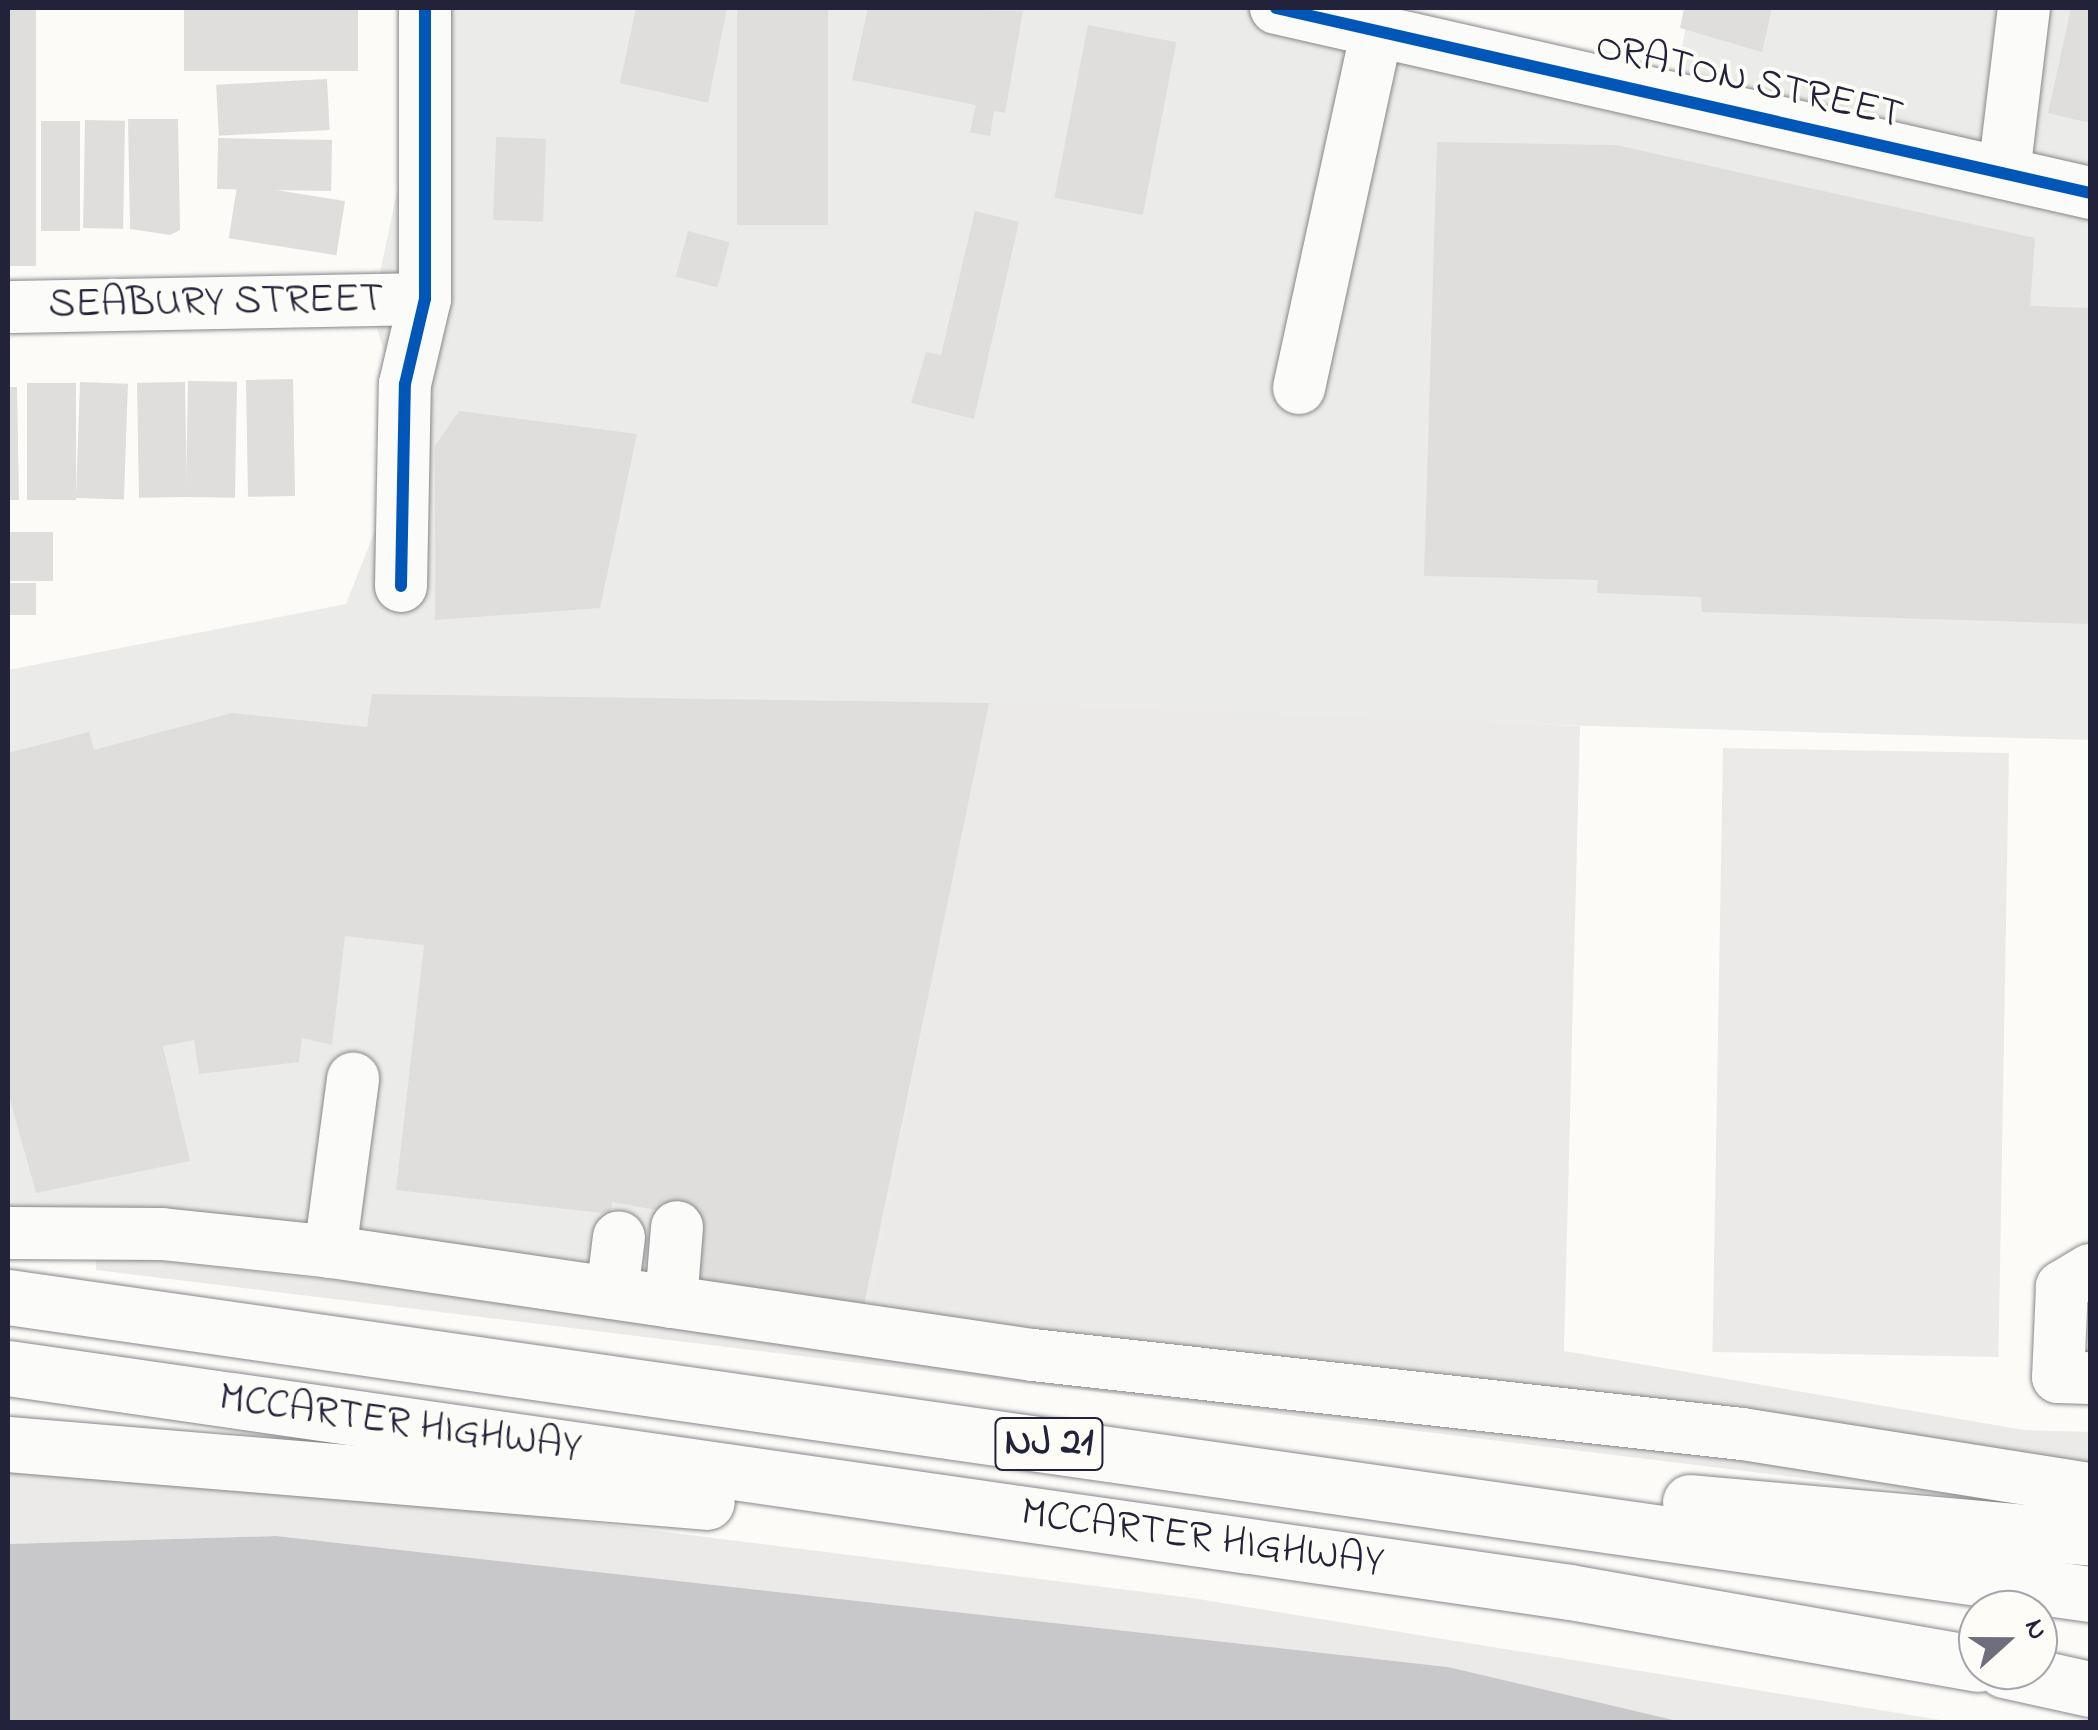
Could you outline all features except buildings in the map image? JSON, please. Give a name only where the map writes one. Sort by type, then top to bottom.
[{"type":"highway","name":"NJ 21","points":[[8,1298],[2090,1594]]},
{"type":"highway","name":"MCCARTER HIGHWAY","points":[[8,1368],[1224,1542],[1958,1661]]},
{"type":"highway","points":[[8,1444],[1224,1542]]},
{"type":"highway","points":[[1305,1480],[1773,1508],[2090,1538]]},
{"type":"highway","points":[[2058,1682],[2090,1689]]},
{"type":"street","points":[[402,586],[405,384],[425,299],[425,8]]},
{"type":"street","name":"ORATON STREET","points":[[1276,8],[2090,192]]},
{"type":"street","points":[[2004,173],[2024,8]]},
{"type":"street","points":[[1299,388],[1377,30]]},
{"type":"street","name":"SEABURY STREET","points":[[8,307],[425,299]]},
{"type":"street","points":[[330,1252],[353,1079]]},
{"type":"street","points":[[671,1302],[676,1226]]},
{"type":"street","points":[[8,1233],[162,1234],[330,1252],[444,1246],[534,1259],[612,1293],[671,1302],[1033,1355],[1742,1434],[2090,1490]]},
{"type":"street","points":[[612,1293],[619,1237]]},
{"type":"street","points":[[2090,1270],[2062,1286],[2058,1377],[2090,1378]]},
{"type":"shaded area","points":[[436,8],[1268,8],[1674,94],[1689,8],[2090,8],[2090,740],[985,709],[868,1322],[8,1240],[8,670],[346,604],[410,442],[372,310]]},
{"type":"shaded area","points":[[984,703],[1580,726],[1564,1351],[2024,1430],[2090,1432],[2090,1513],[96,1270],[96,1254],[864,1339]]},
{"type":"shaded area","points":[[1723,748],[2009,753],[1998,1357],[1712,1352]]},
{"type":"shaded area","points":[[8,1469],[482,1509],[1192,1598],[1953,1722],[1682,1722],[1448,1667],[276,1536],[8,1544]]},
{"type":"shaded area","points":[[276,1536],[1448,1667],[1682,1722],[8,1722],[8,1544]]},
{"type":"cycle path","points":[[401,586],[405,384],[425,299],[425,8]]},
{"type":"cycle path","points":[[1276,8],[2090,193]]}]
